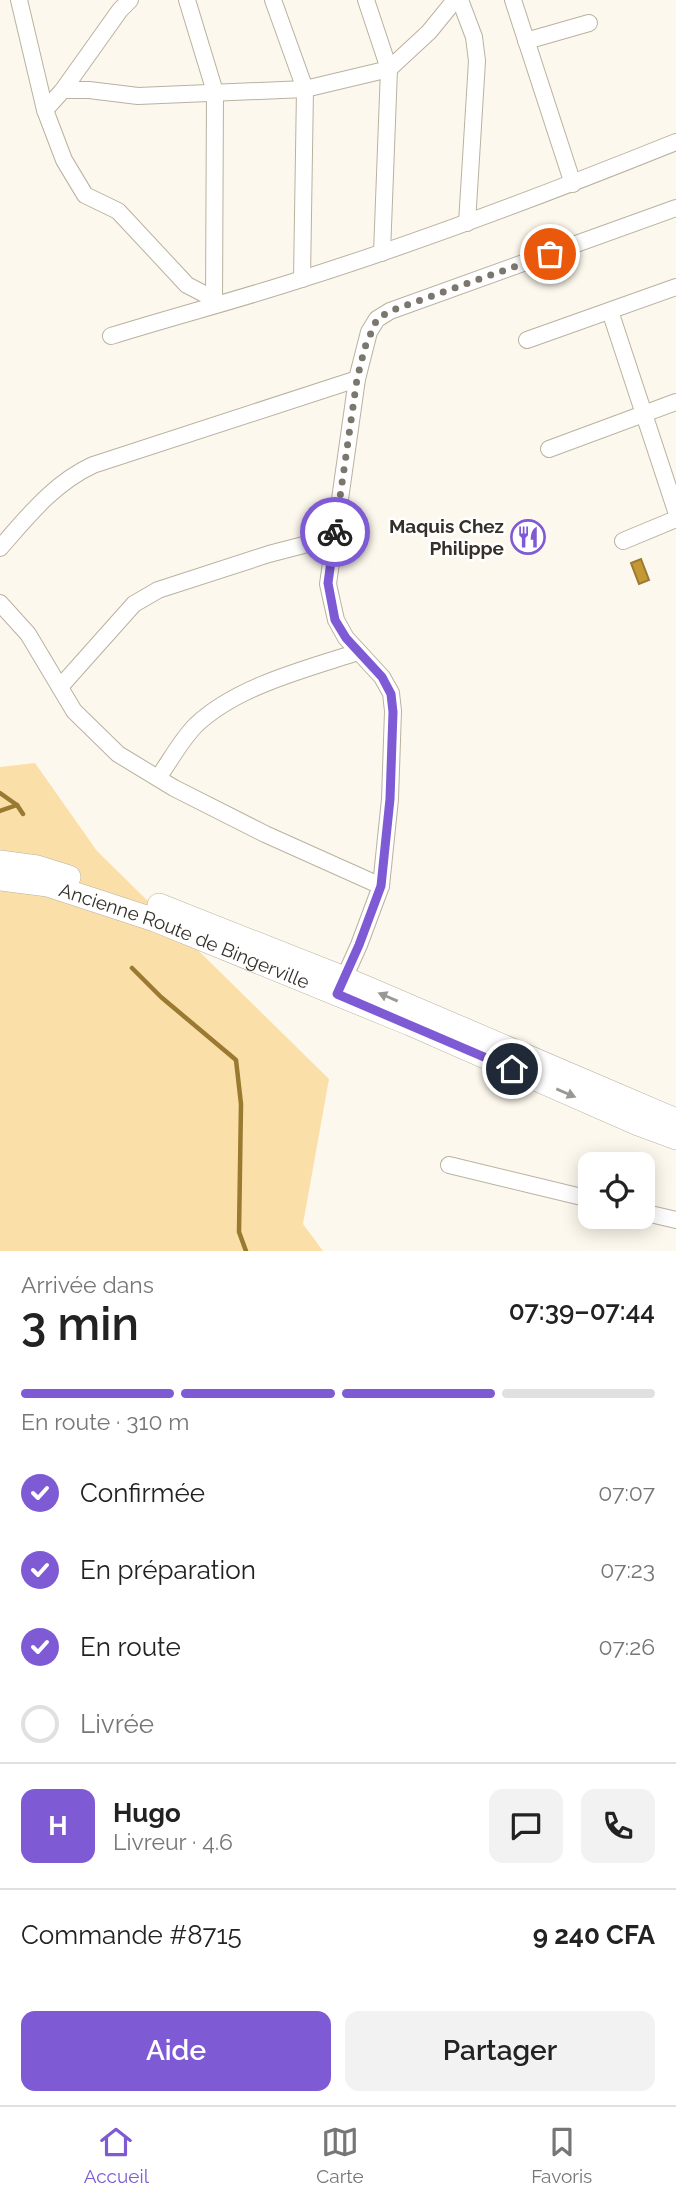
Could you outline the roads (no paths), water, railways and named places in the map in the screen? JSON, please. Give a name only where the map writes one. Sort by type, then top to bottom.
[{"type":"street","points":[[19,0],[45,110],[64,160],[85,195],[118,211],[187,285],[214,302]]},
{"type":"street","points":[[187,0],[215,92],[214,302]]},
{"type":"street","points":[[273,0],[305,89],[302,279]]},
{"type":"street","points":[[366,0],[389,69],[382,253]]},
{"type":"street","points":[[63,90],[138,96],[305,89],[389,69],[429,32],[457,0],[474,37],[477,61],[467,223]]},
{"type":"street","points":[[513,0],[573,184]]},
{"type":"street","points":[[45,110],[63,90],[121,3]]},
{"type":"street","points":[[526,41],[589,23]]},
{"type":"street","points":[[111,336],[214,302],[302,279],[382,253],[573,184],[676,142]]},
{"type":"street","points":[[341,986],[381,886],[390,799],[393,712],[391,694],[382,677],[346,638],[335,620],[328,583],[357,379],[369,332],[377,319],[390,311],[676,208]]},
{"type":"street","points":[[527,340],[676,287]]},
{"type":"street","points":[[610,311],[676,511]]},
{"type":"street","points":[[0,548],[34,510],[75,474],[93,465],[357,379]]},
{"type":"street","points":[[548,449],[676,402]]},
{"type":"street","points":[[622,541],[676,519]]},
{"type":"street","points":[[60,687],[134,604],[158,590],[269,554],[334,537]]},
{"type":"street","points":[[0,603],[28,634],[74,710],[118,754],[265,834],[381,886]]},
{"type":"street","points":[[158,778],[194,727],[220,705],[279,680],[359,652]]},
{"type":"street","name":"Ancienne Route de Bingerville","points":[[0,862],[37,867],[165,907],[638,1124],[676,1138]]},
{"type":"street","name":"Ancienne Route de Bingerville","points":[[0,878],[48,885],[341,986],[676,1120]]},
{"type":"street","points":[[449,1165],[578,1196]]},
{"type":"street","points":[[655,1215],[676,1220]]},
{"type":"waterway","points":[[0,793],[17,805]]},
{"type":"waterway","points":[[0,811],[17,805],[23,814]]},
{"type":"waterway","points":[[132,968],[161,997],[236,1060],[241,1104],[239,1232],[246,1251]]},
{"type":"place","name":"Maquis Chez Philippe","points":[[528,537]]}]
